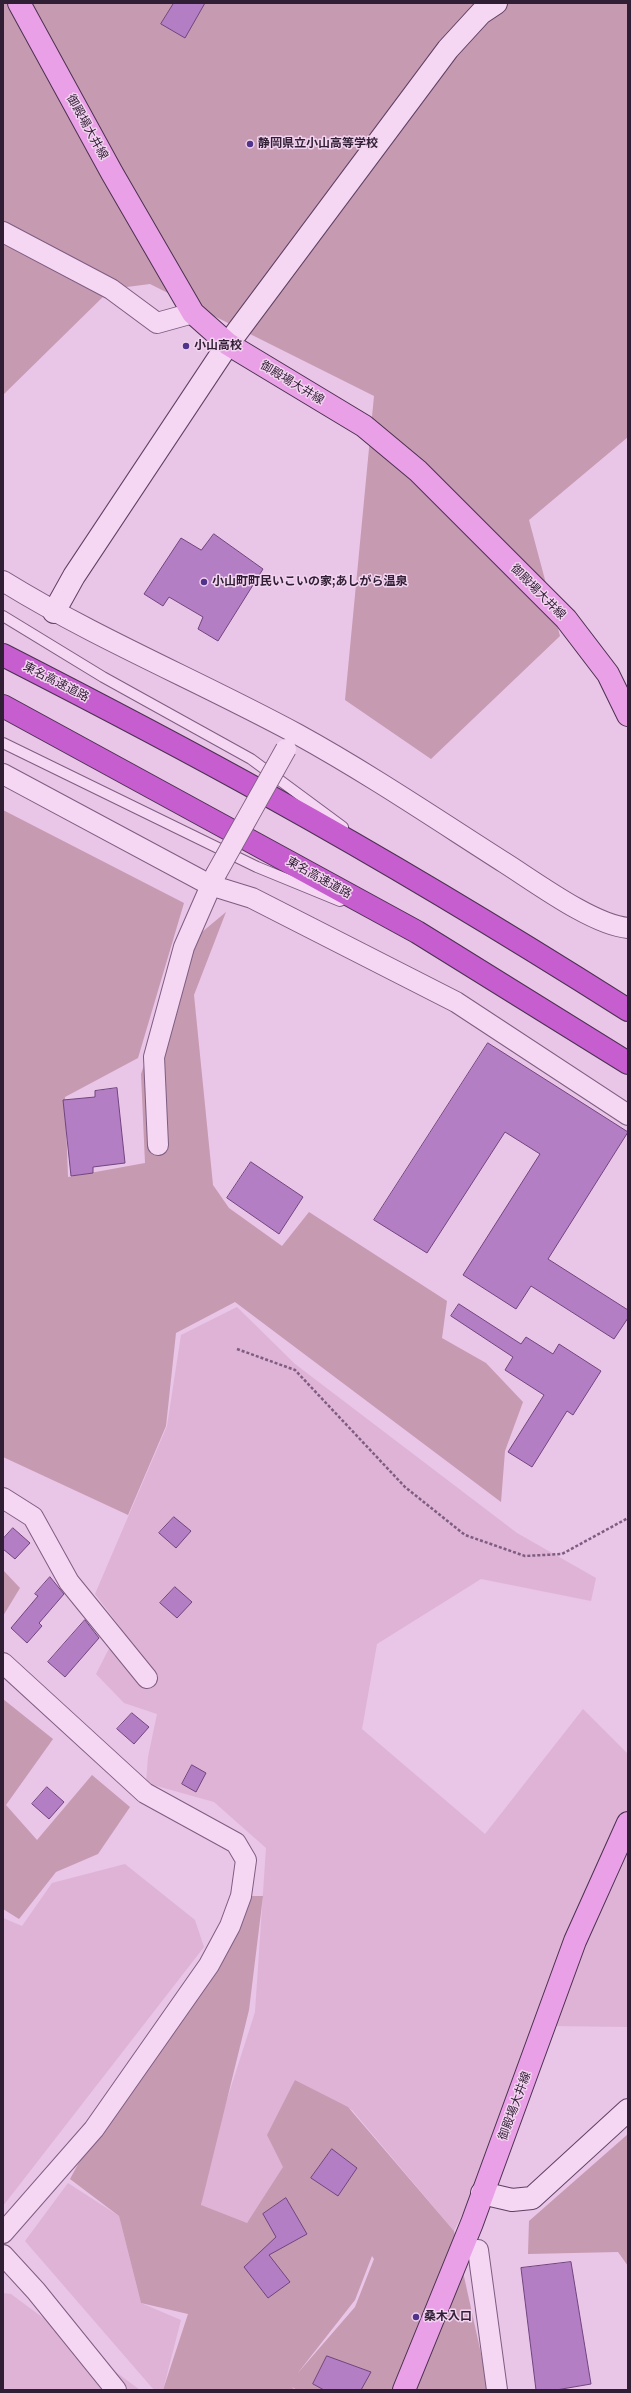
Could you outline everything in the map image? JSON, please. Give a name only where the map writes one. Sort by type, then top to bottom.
[{"type":"highway","name":"東名高速道路","points":[[3,655],[155,733],[411,878],[628,1010]]},
{"type":"highway","name":"東名高速道路","points":[[3,706],[417,932],[628,1063]]},
{"type":"main road","name":"御殿場大井線","points":[[19,3],[112,173],[193,313],[228,344],[364,426],[418,471],[566,619],[608,674],[628,715]]},
{"type":"main road","name":"御殿場大井線","points":[[404,2390],[472,2223],[576,1942],[628,1823]]},
{"type":"street","points":[[54,612],[74,576],[228,344],[448,49],[481,13],[496,3]]},
{"type":"street","points":[[3,232],[112,289],[157,323],[193,313]]},
{"type":"street","points":[[3,581],[54,612],[290,741],[354,766],[546,889],[594,917],[628,928]]},
{"type":"street","points":[[158,1145],[154,1057],[184,947],[213,879],[290,741]]},
{"type":"street","points":[[3,774],[456,1002],[628,1114]]},
{"type":"street","points":[[3,1498],[33,1517],[69,1582],[147,1678]]},
{"type":"street","points":[[3,1663],[144,1792],[236,1843],[246,1860],[241,1896],[230,1926],[209,1965],[94,2129],[3,2233]]},
{"type":"street","points":[[482,2193],[512,2200],[532,2198],[628,2110]]},
{"type":"street","points":[[478,2250],[497,2390]]},
{"type":"street","points":[[3,2255],[36,2291],[116,2390]]},
{"type":"lane","points":[[3,616],[103,677],[251,759],[411,878]]},
{"type":"lane","points":[[3,743],[257,867],[417,932]]},
{"type":"lane","points":[[472,2223],[478,2250]]},
{"type":"path","points":[[237,1349],[295,1370],[405,1487],[465,1535],[525,1556],[562,1554],[628,1518]]},
{"type":"shaded area","points":[[3,3],[628,3],[628,437],[529,520],[560,636],[431,759],[345,700],[374,396],[150,284],[111,289],[3,395]]},
{"type":"shaded area","points":[[3,810],[184,903],[138,1058],[65,1097],[68,1177],[145,1163],[141,1074],[184,947],[226,912],[194,995],[213,1185],[229,1208],[282,1246],[309,1212],[447,1301],[442,1338],[486,1363],[523,1402],[505,1451],[501,1502],[235,1302],[176,1333],[166,1426],[128,1515],[3,1457]]},
{"type":"shaded area","points":[[237,1307],[295,1364],[517,1533],[596,1578],[591,1601],[481,1579],[377,1644],[362,1729],[485,1834],[583,1709],[628,1754],[628,2027],[554,2026],[454,2231],[352,2110],[295,2080],[286,2172],[247,2223],[200,2216],[206,2165],[255,2012],[266,1848],[214,1802],[146,1783],[148,1757],[157,1714],[124,1703],[96,1674],[120,1627],[95,1594],[167,1426],[181,1335]]},
{"type":"shaded area","points":[[3,1570],[20,1588],[3,1616]]},
{"type":"shaded area","points":[[3,1699],[53,1739],[6,1805],[37,1840],[92,1775],[130,1807],[98,1854],[56,1872],[19,1919],[3,1909]]},
{"type":"shaded area","points":[[125,1864],[195,1920],[204,1947],[3,2206],[3,1918],[22,1926],[52,1883]]},
{"type":"shaded area","points":[[241,1896],[263,1896],[249,2010],[201,2205],[247,2223],[283,2167],[267,2135],[295,2080],[348,2107],[454,2231],[489,2390],[297,2390],[292,2387],[295,2390],[163,2390],[188,2314],[141,2303],[119,2216],[70,2179],[108,2109]],"holes":[[[372,2256],[374,2259],[355,2307],[297,2374],[355,2300]]]},
{"type":"shaded area","points":[[628,2134],[628,2266],[618,2252],[528,2254],[529,2221]]},
{"type":"shaded area","points":[[68,2183],[119,2216],[141,2303],[181,2320],[163,2390],[154,2390],[25,2241]]},
{"type":"shaded area","points":[[3,2293],[11,2294],[140,2390],[3,2390]]},
{"type":"building","points":[[174,3],[205,3],[185,38],[161,24]]},
{"type":"building","name":"小山町町民いこいの家;あしがら温泉","points":[[214,534],[263,569],[218,641],[198,629],[203,617],[169,597],[163,606],[144,594],[181,538],[201,550]]},
{"type":"building","points":[[488,1043],[628,1132],[548,1259],[628,1310],[628,1318],[614,1339],[531,1286],[516,1309],[463,1275],[540,1154],[505,1132],[427,1253],[374,1220]]},
{"type":"building","points":[[117,1088],[125,1163],[93,1167],[93,1173],[71,1176],[63,1100],[95,1097],[95,1091]]},
{"type":"building","points":[[251,1162],[303,1197],[279,1234],[227,1198]]},
{"type":"building","points":[[459,1304],[521,1344],[526,1337],[553,1354],[559,1344],[601,1371],[573,1415],[567,1411],[532,1467],[508,1452],[544,1395],[505,1370],[513,1357],[451,1316]]},
{"type":"building","points":[[174,1517],[191,1531],[176,1548],[159,1533]]},
{"type":"building","points":[[13,1528],[30,1543],[15,1559],[3,1549],[3,1539]]},
{"type":"building","points":[[50,1577],[64,1594],[39,1623],[42,1626],[27,1643],[11,1628],[38,1596],[35,1594]]},
{"type":"building","points":[[175,1587],[192,1602],[177,1618],[160,1603]]},
{"type":"building","points":[[85,1620],[99,1638],[65,1677],[48,1662]]},
{"type":"building","points":[[132,1713],[149,1727],[134,1744],[117,1729]]},
{"type":"building","points":[[192,1765],[206,1773],[196,1792],[182,1784]]},
{"type":"building","points":[[47,1787],[64,1802],[49,1819],[32,1804]]},
{"type":"building","points":[[332,2149],[357,2168],[338,2196],[311,2178]]},
{"type":"building","points":[[286,2198],[307,2234],[269,2255],[290,2282],[268,2298],[244,2267],[276,2237],[263,2214]]},
{"type":"building","points":[[571,2262],[591,2384],[556,2390],[536,2390],[521,2268]]},
{"type":"building","points":[[327,2356],[371,2372],[361,2390],[324,2390],[313,2384]]},
{"type":"place","name":"静岡県立小山高等学校","points":[[250,144]]},
{"type":"place","name":"小山高校","points":[[186,346]]},
{"type":"place","name":"小山町町民いこいの家;あしがら温泉","points":[[204,582]]},
{"type":"place","name":"桑木入口","points":[[416,2317]]}]
